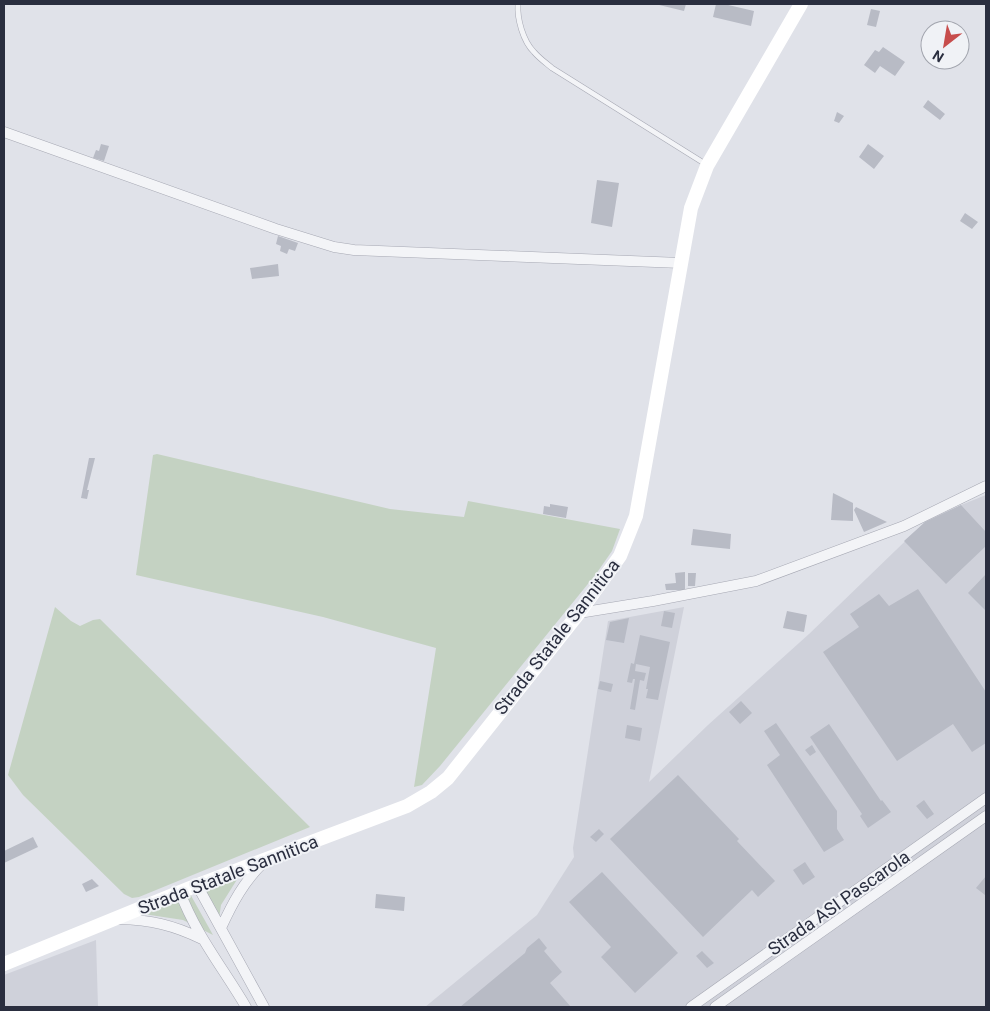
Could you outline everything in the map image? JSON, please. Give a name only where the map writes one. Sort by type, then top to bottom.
[{"type":"main road","name":"Strada Statale Sannitica","points":[[4,964],[197,885],[407,806],[431,792],[448,778],[579,613],[620,556],[636,516],[692,208],[707,166],[801,4]]},
{"type":"street","points":[[4,132],[266,225],[334,247],[364,250],[681,263]]},
{"type":"street","points":[[579,613],[756,581],[904,526],[986,486]]},
{"type":"street","name":"Strada ASI Pascarola","points":[[692,1007],[986,798]]},
{"type":"street","name":"Strada ASI Pascarola","points":[[715,1007],[986,816]]},
{"type":"street","points":[[221,928],[242,888],[252,873],[267,859]]},
{"type":"street","points":[[197,885],[264,1007]]},
{"type":"street","points":[[180,892],[202,939],[227,974],[246,1007]]},
{"type":"street","points":[[116,919],[145,920],[162,923],[202,939]]},
{"type":"lane","points":[[518,4],[517,14],[532,51],[552,68],[707,166]]},
{"type":"shaded area","points":[[986,495],[986,1007],[425,1007],[537,915],[574,857],[573,848],[608,621],[684,607],[649,782],[708,725],[809,634],[925,522]]},
{"type":"shaded area","points":[[96,940],[98,1007],[4,1007],[4,975]]},
{"type":"green space","points":[[157,454],[390,509],[464,517],[468,501],[620,529],[612,551],[596,574],[440,766],[422,785],[414,787],[436,648],[323,617],[136,575],[153,455]]},
{"type":"green space","points":[[55,607],[80,626],[100,619],[310,827],[139,897],[132,898],[124,894],[23,795],[8,775]]},
{"type":"green space","points":[[243,870],[221,905],[217,932],[194,889]]},
{"type":"green space","points":[[189,892],[213,935],[183,920],[137,913]]},
{"type":"building","points":[[655,4],[686,4],[684,11]]},
{"type":"building","points":[[716,4],[754,11],[751,26],[713,17]]},
{"type":"building","points":[[871,9],[880,11],[876,27],[867,25]]},
{"type":"building","points":[[883,47],[905,62],[895,76],[880,66],[875,73],[864,65],[875,50],[879,52]]},
{"type":"building","points":[[928,100],[945,114],[940,120],[923,107]]},
{"type":"building","points":[[837,112],[844,116],[839,123],[834,121]]},
{"type":"building","points":[[101,144],[109,146],[104,161],[93,158],[96,150],[99,151]]},
{"type":"building","points":[[868,144],[884,156],[874,169],[859,157]]},
{"type":"building","points":[[597,180],[619,183],[612,227],[591,223]]},
{"type":"building","points":[[965,213],[978,222],[972,229],[960,221]]},
{"type":"building","points":[[278,236],[298,243],[295,251],[289,249],[287,254],[280,251],[281,246],[276,244]]},
{"type":"building","points":[[278,264],[279,276],[252,279],[250,268]]},
{"type":"building","points":[[89,458],[95,458],[87,490],[89,490],[87,499],[81,498]]},
{"type":"building","points":[[833,493],[853,503],[853,521],[831,520]]},
{"type":"building","points":[[550,504],[568,507],[566,518],[543,514],[544,506],[550,507]]},
{"type":"building","points":[[961,505],[986,532],[986,546],[946,584],[904,541],[925,522]]},
{"type":"building","points":[[856,507],[887,522],[864,532],[854,510]]},
{"type":"building","points":[[693,529],[731,534],[730,549],[691,545]]},
{"type":"building","points":[[685,572],[685,590],[666,590],[665,584],[676,583],[675,573]]},
{"type":"building","points":[[688,573],[696,573],[695,586],[688,586]]},
{"type":"building","points":[[986,574],[986,611],[968,593]]},
{"type":"building","points":[[918,589],[986,692],[986,743],[972,752],[953,724],[897,761],[823,652],[859,627],[850,614],[879,594],[889,606]]},
{"type":"building","points":[[664,611],[675,613],[672,628],[661,626]]},
{"type":"building","points":[[787,611],[807,615],[804,632],[783,628]]},
{"type":"building","points":[[629,618],[624,643],[606,640],[610,622]]},
{"type":"building","points":[[640,635],[670,642],[658,700],[646,698],[650,667],[636,664],[635,671],[646,673],[644,681],[640,680],[635,710],[630,709],[635,679],[633,679],[632,683],[627,682],[631,663],[634,664]]},
{"type":"building","points":[[600,681],[613,684],[611,692],[598,689]]},
{"type":"building","points":[[741,701],[752,713],[740,724],[729,712]]},
{"type":"building","points":[[776,723],[837,811],[837,829],[844,840],[824,852],[767,765],[780,755],[764,731]]},
{"type":"building","points":[[829,724],[881,801],[891,812],[868,828],[860,816],[862,814],[810,737]]},
{"type":"building","points":[[627,725],[642,728],[640,741],[625,738]]},
{"type":"building","points":[[812,745],[816,752],[810,756],[805,750]]},
{"type":"building","points":[[678,775],[739,839],[737,841],[775,881],[758,897],[752,890],[703,937],[610,839]]},
{"type":"building","points":[[924,800],[934,814],[927,819],[916,806]]},
{"type":"building","points":[[599,829],[604,834],[596,842],[590,837]]},
{"type":"building","points":[[33,837],[38,847],[4,863],[4,851]]},
{"type":"building","points":[[805,862],[815,877],[803,885],[793,870]]},
{"type":"building","points":[[602,872],[678,953],[635,993],[601,957],[611,947],[569,902]]},
{"type":"building","points":[[986,876],[986,894],[985,895],[976,888]]},
{"type":"building","points":[[92,879],[99,886],[86,892],[82,884]]},
{"type":"building","points":[[376,894],[405,897],[404,911],[375,908]]},
{"type":"building","points":[[539,938],[547,948],[544,951],[562,972],[550,983],[571,1007],[460,1007],[525,953],[527,948]]},
{"type":"building","points":[[702,951],[714,963],[707,968],[696,956]]}]
